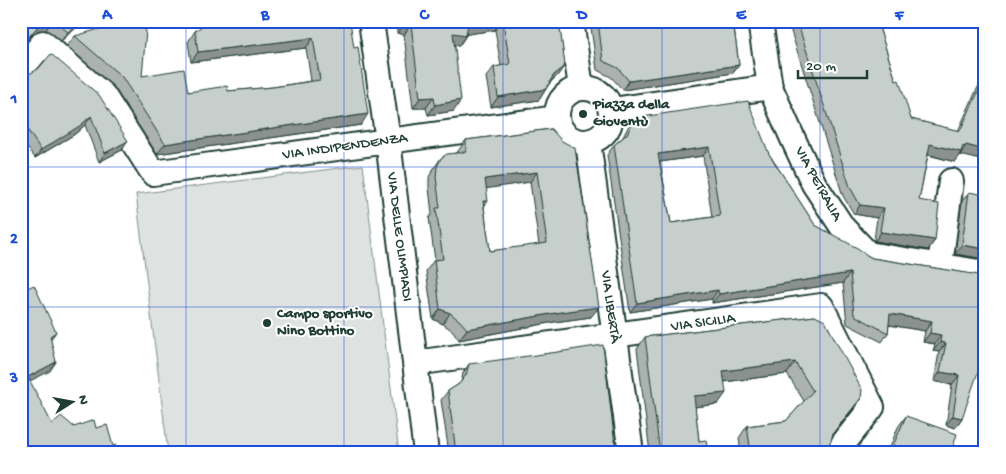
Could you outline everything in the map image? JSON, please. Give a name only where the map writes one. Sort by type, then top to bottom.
[{"type":"street","name":"VIA DELLE OLIMPIADI","points":[[371,21],[388,141],[426,453]]},
{"type":"street","points":[[571,21],[579,77],[591,88],[601,92],[608,101],[620,109],[770,87]]},
{"type":"street","name":"VIA PETRALIA","points":[[760,21],[770,87],[814,184],[843,228],[868,254],[985,273]]},
{"type":"street","name":"VIA INDIPENDENZA","points":[[21,69],[43,43],[102,95],[153,173],[547,119]]},
{"type":"street","points":[[579,77],[547,119],[560,128],[567,137],[589,151],[606,132],[620,109]]},
{"type":"street","name":"VIA LIBERTÀ","points":[[589,151],[631,453]]},
{"type":"street","points":[[940,265],[951,181]]},
{"type":"street","name":"VIA SICILIA","points":[[415,364],[820,306],[872,407],[836,453]]},
{"type":"shaded area","name":"Campo sportivo Nino Bottino","points":[[363,165],[399,453],[168,453],[136,194]]},
{"type":"building","points":[[21,21],[45,21],[39,25],[21,46]]},
{"type":"building","points":[[54,21],[80,21],[68,32]]},
{"type":"building","points":[[127,21],[138,21],[146,31],[142,76],[184,69],[188,92],[227,86],[228,91],[273,87],[320,80],[313,38],[198,52],[195,31],[209,21],[350,21],[354,48],[358,47],[368,114],[165,144],[122,77],[75,36]]},
{"type":"building","points":[[404,21],[490,21],[468,24],[466,35],[453,33],[461,100],[435,105],[434,97],[420,98],[411,24]]},
{"type":"building","points":[[503,21],[559,21],[565,65],[553,76],[546,89],[498,97],[494,67],[510,64]]},
{"type":"building","points":[[598,21],[733,21],[739,65],[629,81],[618,68],[603,61]]},
{"type":"building","points":[[797,21],[877,21],[896,81],[899,80],[911,119],[960,131],[985,77],[985,116],[980,123],[985,125],[985,150],[966,145],[965,147],[963,146],[961,152],[930,144],[919,200],[939,204],[935,240],[881,232],[884,208],[860,205],[850,187]]},
{"type":"building","points":[[51,54],[99,95],[128,141],[105,153],[91,116],[81,125],[41,150],[21,120],[21,72],[31,73],[38,69]]},
{"type":"building","points":[[748,101],[769,154],[815,225],[872,258],[985,276],[985,352],[962,418],[953,416],[959,375],[940,372],[946,343],[940,342],[941,335],[930,333],[932,321],[890,314],[888,333],[854,315],[850,273],[719,294],[718,290],[637,303],[614,145],[627,134],[635,118]],"holes":[[[709,147],[720,216],[671,223],[658,154]]]},
{"type":"building","points":[[551,129],[562,141],[575,148],[599,307],[467,329],[450,313],[440,309],[434,260],[443,259],[436,208],[440,208],[436,177],[437,167],[441,158],[447,154],[466,152],[466,140]],"holes":[[[537,172],[547,243],[490,251],[483,201],[488,201],[485,179]]]},
{"type":"building","points":[[969,192],[985,195],[985,249],[962,245]]},
{"type":"building","points":[[34,285],[56,332],[50,336],[56,362],[28,377],[52,424],[61,416],[74,427],[94,420],[96,428],[107,425],[113,446],[116,445],[118,453],[21,453],[21,291]]},
{"type":"building","points":[[815,316],[825,321],[862,390],[861,398],[833,433],[831,441],[821,453],[751,453],[747,426],[786,421],[813,391],[795,362],[723,371],[726,393],[694,396],[699,441],[706,440],[708,453],[660,453],[645,337]]},
{"type":"building","points":[[603,345],[616,453],[456,453],[448,391],[459,384],[466,375],[469,364]]},
{"type":"building","points":[[906,416],[957,434],[951,453],[890,453]]},
{"type":"building","points":[[878,449],[889,453],[877,453]]},
{"type":"place","name":"Piazza della Gioventù","points":[[583,114]]},
{"type":"place","name":"Campo sportivo Nino Bottino","points":[[267,323]]}]
